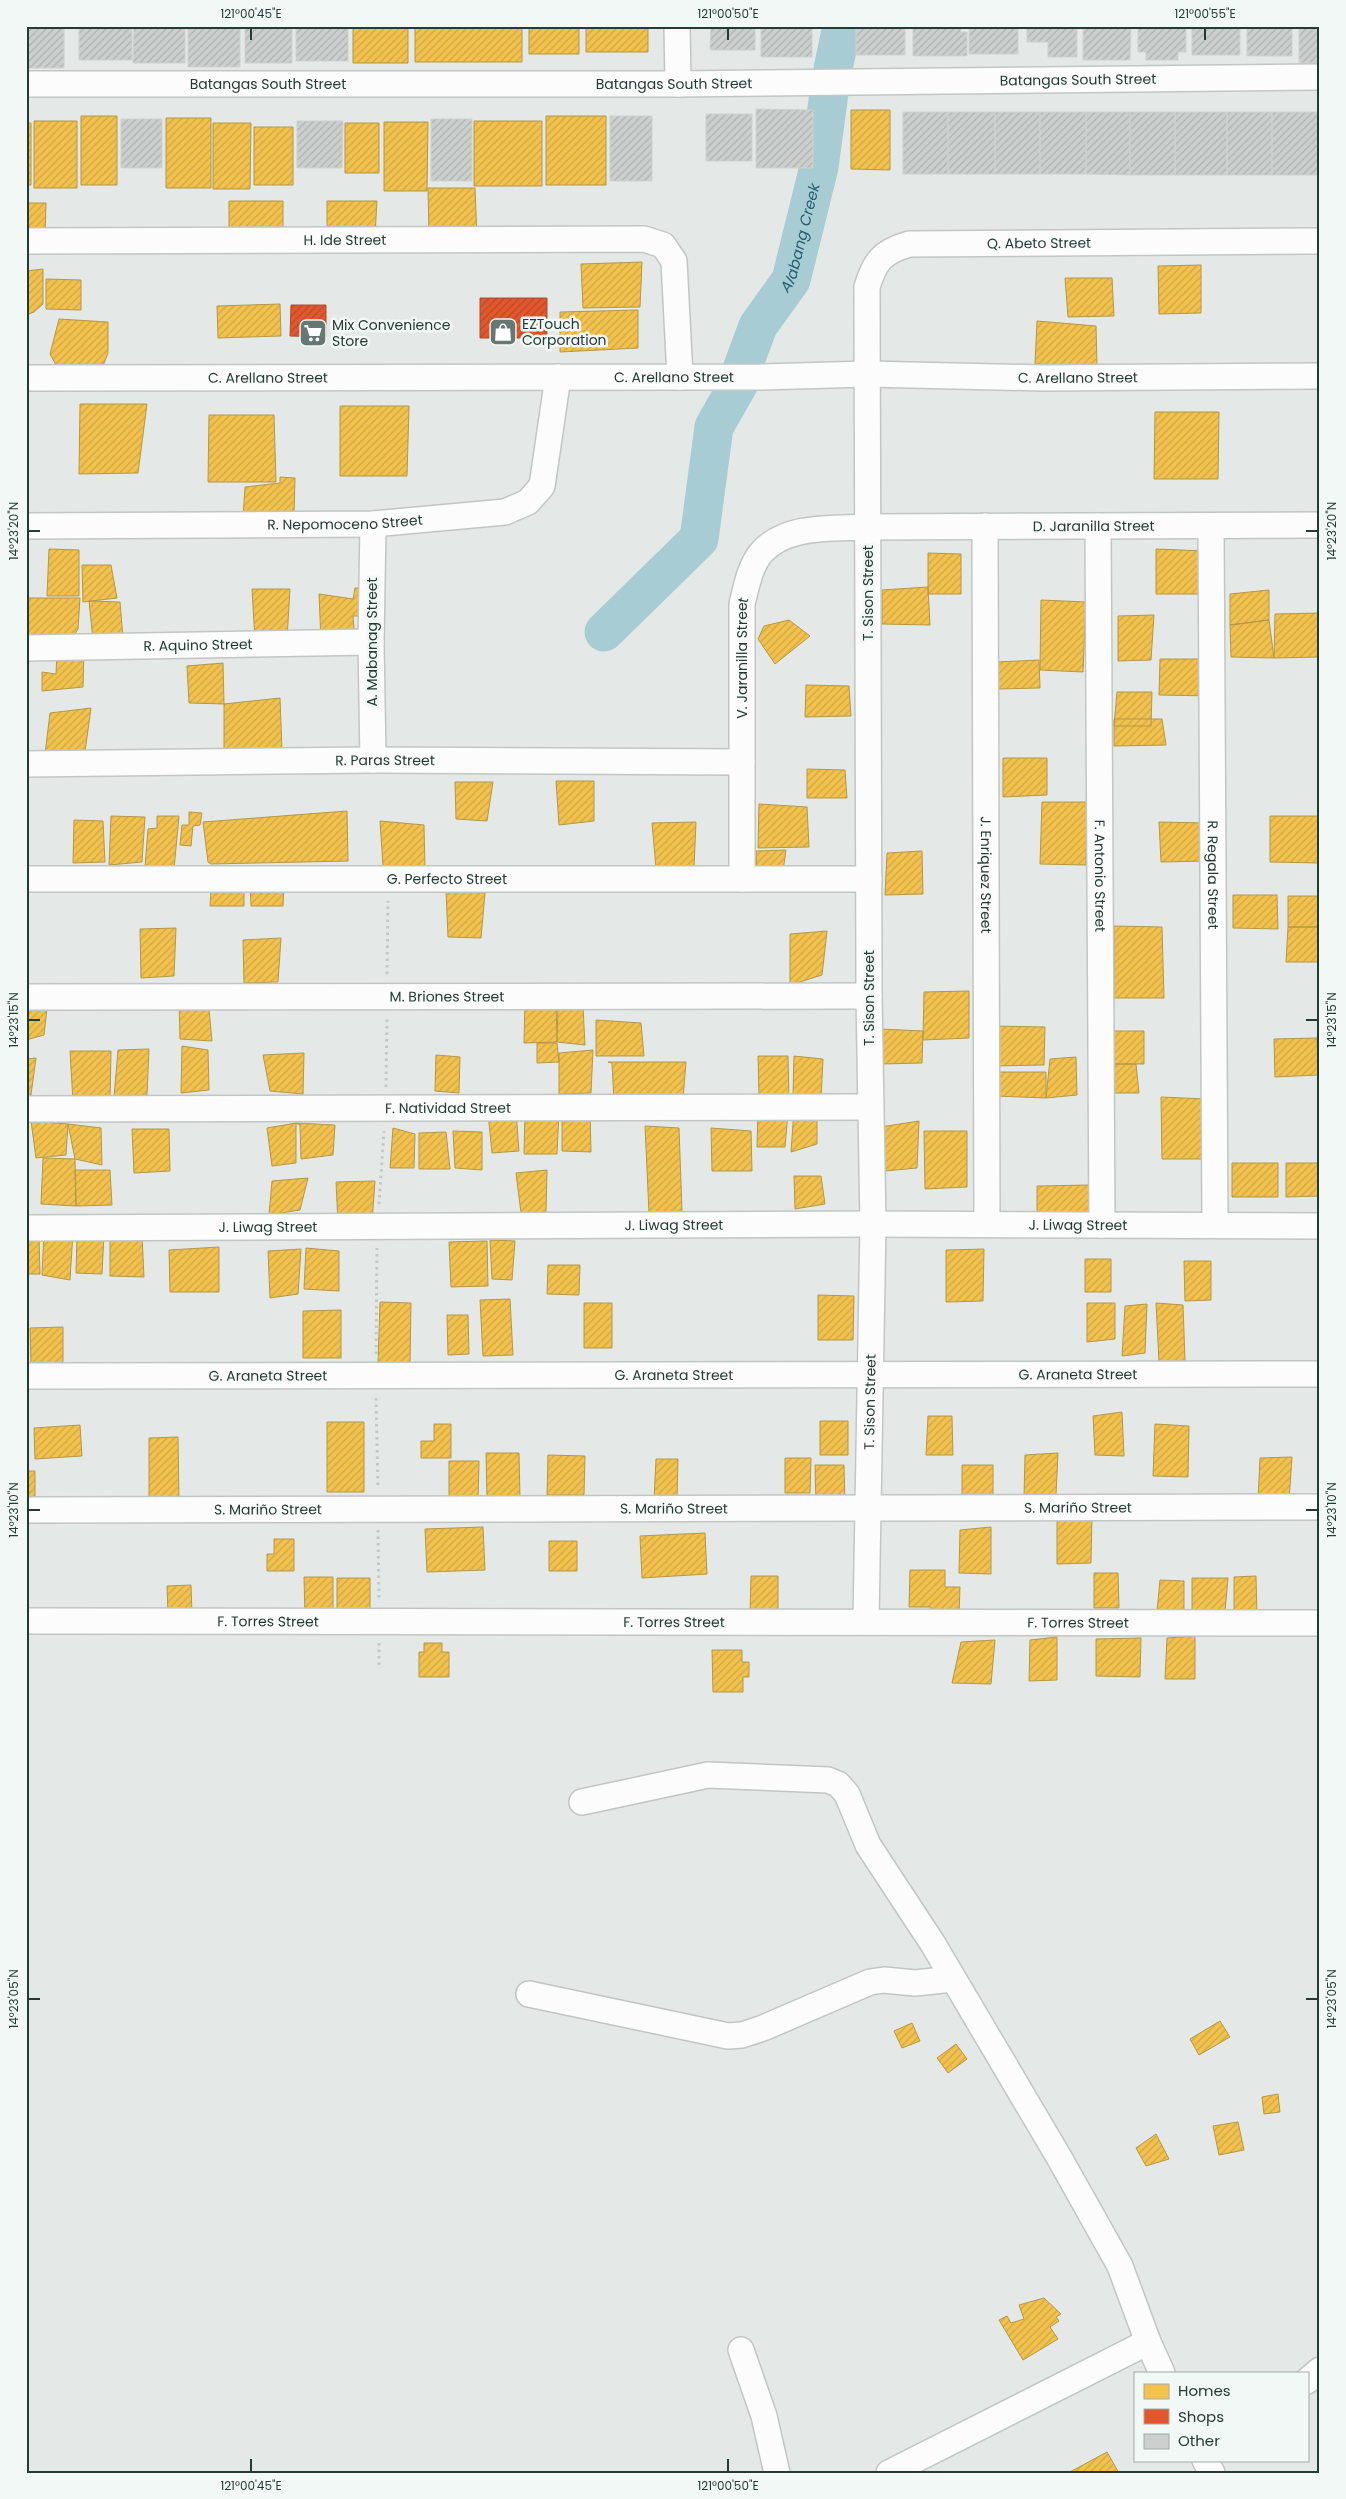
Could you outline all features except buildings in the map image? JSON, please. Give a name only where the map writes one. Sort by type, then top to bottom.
[{"type":"street","points":[[677,26],[678,84]]},
{"type":"street","name":"Batangas South Street","points":[[26,84],[678,84],[1320,77]]},
{"type":"street","name":"H. Ide Street","points":[[26,241],[644,239],[663,245],[674,261],[680,377]]},
{"type":"street","name":"Q. Abeto Street","points":[[867,374],[867,287],[872,270],[889,250],[909,244],[1320,242]]},
{"type":"street","name":"C. Arellano Street","points":[[26,378],[680,377],[867,374],[1044,378],[1320,376]]},
{"type":"street","name":"T. Sison Street","points":[[866,1621],[872,1374],[867,374]]},
{"type":"street","name":"R. Nepomoceno Street","points":[[26,526],[373,524],[505,512],[528,502],[542,486],[558,377]]},
{"type":"street","name":"A. Mabanag Street","points":[[373,524],[371,642],[373,760]]},
{"type":"street","name":"D. Jaranilla Street","points":[[868,527],[1320,525]]},
{"type":"street","name":"J. Enriquez Street","points":[[986,526],[987,1224]]},
{"type":"street","name":"F. Antonio Street","points":[[1098,526],[1102,1225]]},
{"type":"street","name":"R. Regala Street","points":[[1211,526],[1214,1224]]},
{"type":"street","name":"V. Jaranilla Street","points":[[742,879],[742,604],[749,578],[761,553],[783,537],[811,530],[868,527]]},
{"type":"street","name":"R. Aquino Street","points":[[26,648],[371,642]]},
{"type":"street","name":"R. Paras Street","points":[[26,764],[373,760],[742,762]]},
{"type":"street","name":"G. Perfecto Street","points":[[26,879],[869,879]]},
{"type":"street","name":"M. Briones Street","points":[[26,997],[869,996]]},
{"type":"street","name":"F. Natividad Street","points":[[26,1108],[870,1107]]},
{"type":"street","name":"J. Liwag Street","points":[[26,1228],[872,1224],[1214,1224],[1320,1226]]},
{"type":"street","name":"G. Araneta Street","points":[[26,1376],[1320,1374]]},
{"type":"street","name":"S. Mariño Street","points":[[26,1510],[1320,1507]]},
{"type":"street","name":"F. Torres Street","points":[[26,1622],[866,1621],[1320,1623]]},
{"type":"street","points":[[582,1802],[708,1775],[828,1780],[838,1784],[847,1794],[868,1845],[933,1944],[952,1979],[1060,2158],[1120,2266],[1148,2342],[1162,2372]]},
{"type":"street","points":[[529,1994],[735,2036],[763,2028],[870,1982],[884,1980],[915,1983],[952,1979]]},
{"type":"street","points":[[889,2473],[1148,2342]]},
{"type":"street","points":[[741,2350],[764,2416],[777,2473]]},
{"type":"street","points":[[1308,2380],[1320,2370]]},
{"type":"waterway","name":"Alabang Creek","points":[[833,69],[842,26]]},
{"type":"waterway","name":"Alabang Creek","points":[[741,372],[758,326],[791,280],[819,167],[829,93]]},
{"type":"waterway","name":"Alabang Creek","points":[[604,632],[699,539],[714,427],[739,383]]},
{"type":"place","name":"EZTouch Corporation","points":[[503,332]]},
{"type":"place","name":"Mix Convenience Store","points":[[313,333]]}]
